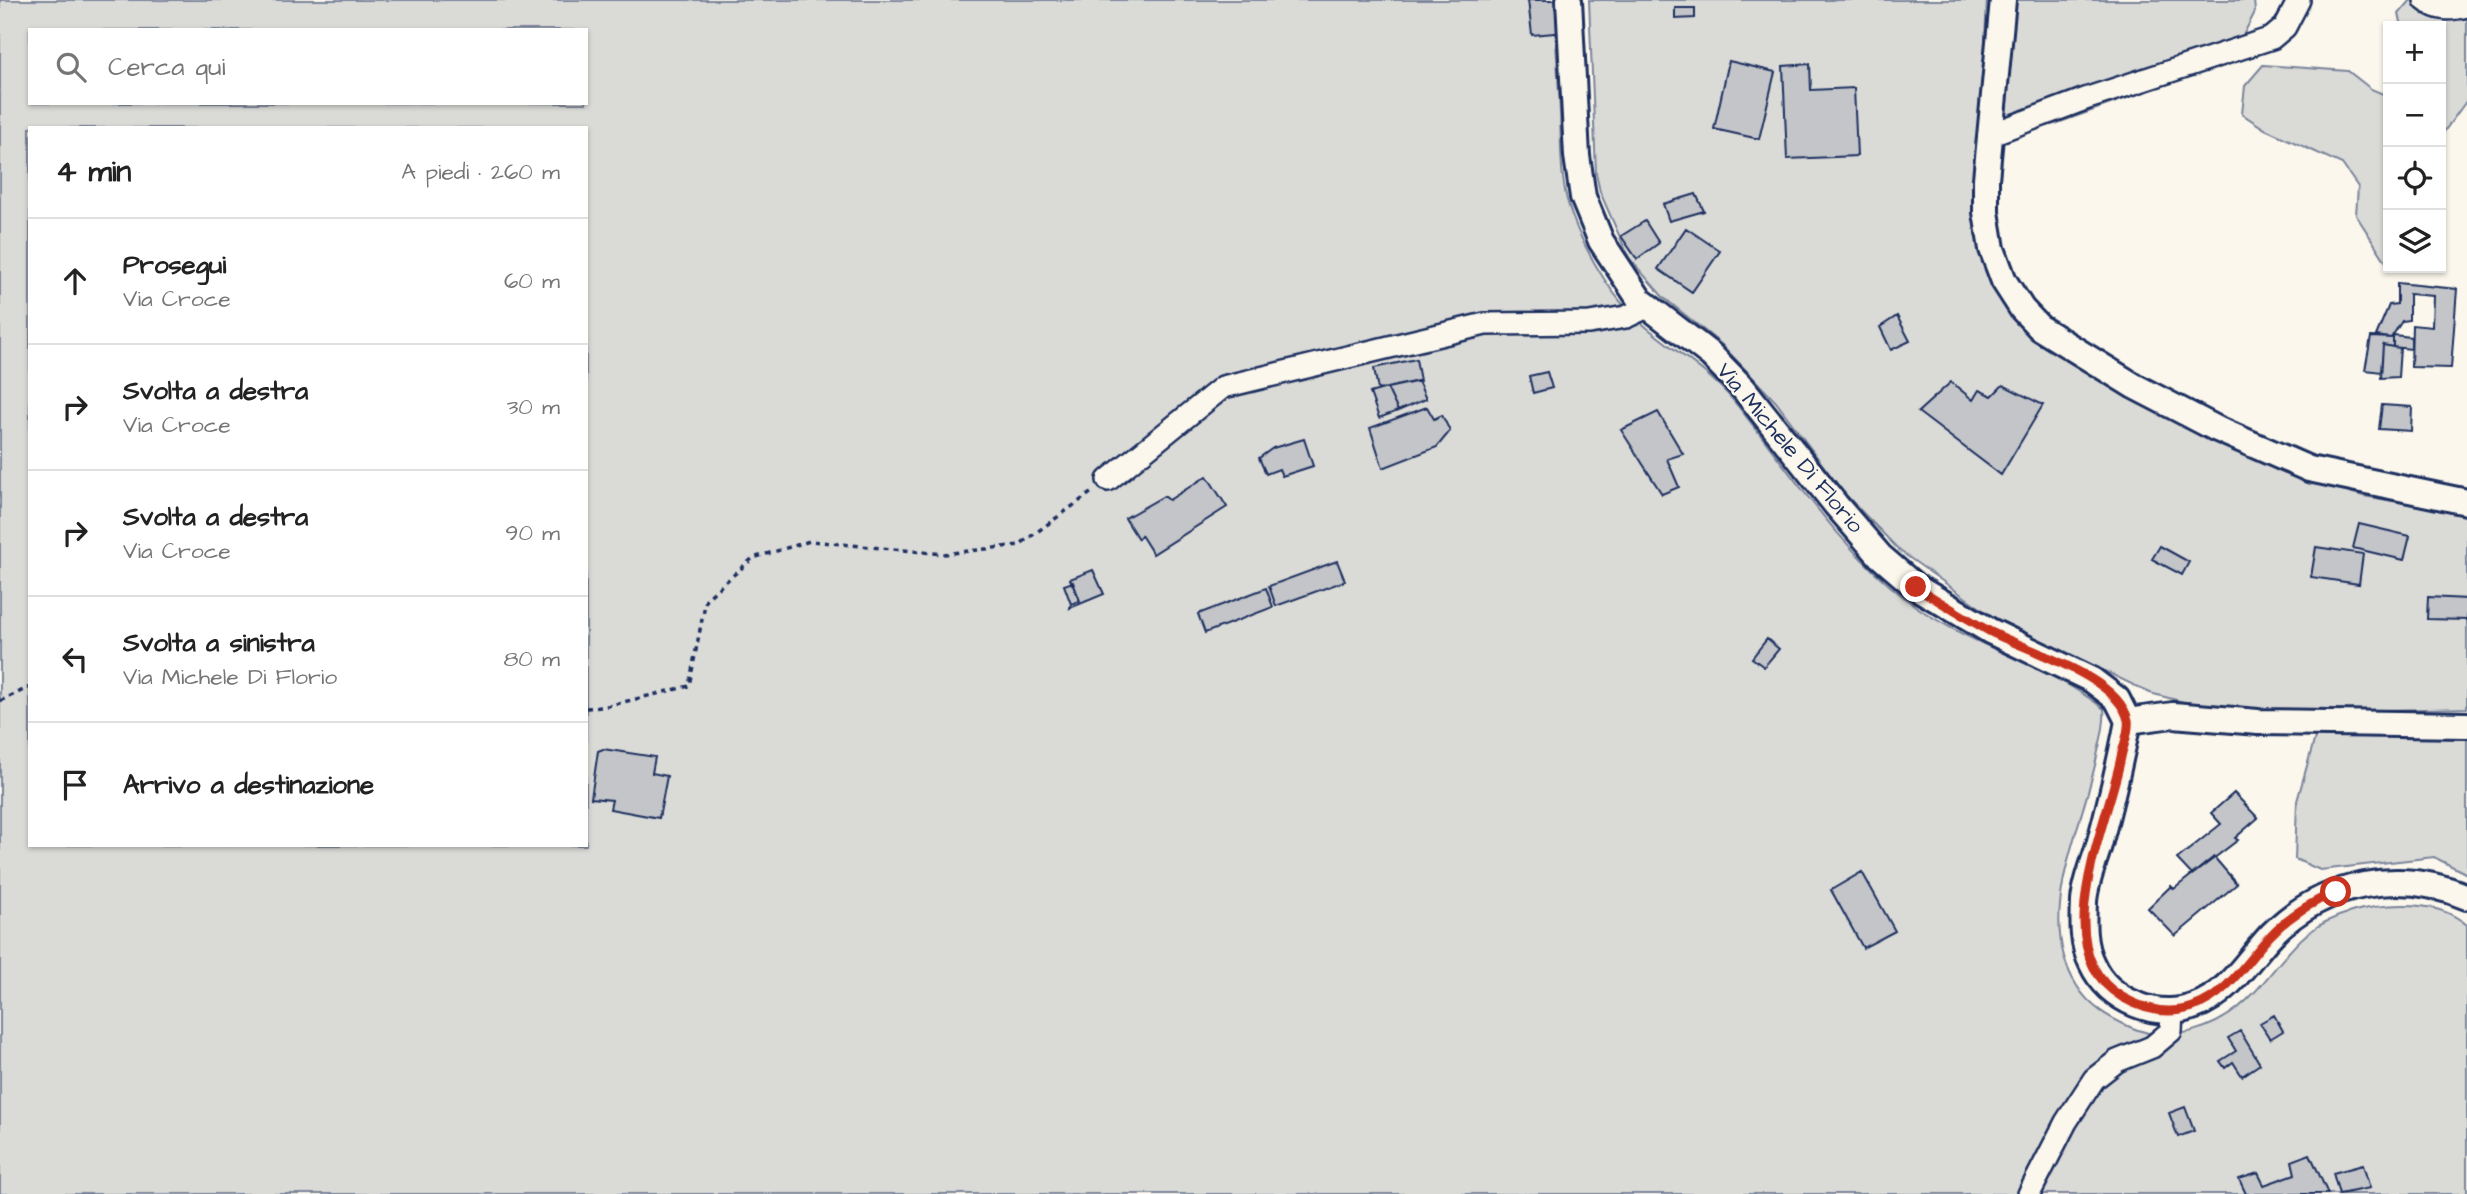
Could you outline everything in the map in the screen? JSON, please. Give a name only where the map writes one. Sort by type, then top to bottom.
[{"type":"street","name":"Via Michele Di Florio","points":[[1569,0],[1577,156],[1583,197],[1601,241],[1647,307],[1711,355],[1743,388],[1836,505],[1880,555],[1916,587],[1990,631],[2092,680],[2117,699],[2128,722]]},
{"type":"street","points":[[2003,0],[1989,135],[1986,201],[1992,249],[2004,281],[2022,309],[2040,328],[2134,386],[2215,428],[2309,469],[2348,480],[2467,502]]},
{"type":"street","points":[[1989,135],[2088,98],[2272,38],[2285,27],[2299,0]]},
{"type":"street","points":[[2425,0],[2432,6],[2451,10],[2467,6]]},
{"type":"street","points":[[1108,480],[1223,387],[1485,324],[1589,323],[1626,317],[1647,307]]},
{"type":"street","points":[[2467,725],[2258,722],[2174,715],[2128,722],[2118,774],[2084,898],[2083,934],[2091,963],[2105,986],[2144,1008],[2172,1012],[2195,1006],[2214,996],[2231,983],[2271,935],[2295,913],[2336,892],[2367,884],[2419,881],[2467,897]]},
{"type":"street","points":[[2029,1194],[2066,1122],[2094,1079],[2117,1061],[2152,1047],[2171,1031],[2172,1012]]},
{"type":"path","points":[[588,708],[603,707],[689,686],[706,599],[753,558],[810,541],[944,554],[1019,545],[1108,480]]},
{"type":"path","points":[[0,701],[28,688]]},
{"type":"shaded area","points":[[0,0],[1553,0],[1561,156],[1567,200],[1586,247],[1604,279],[1625,307],[1722,388],[1835,530],[1857,555],[1906,599],[1954,629],[2057,679],[2104,709],[2101,738],[2065,872],[2060,902],[2060,931],[2065,959],[2077,986],[2100,1011],[2130,1027],[2145,1032],[2177,1034],[2207,1026],[2235,1010],[2255,992],[2308,933],[2341,915],[2391,905],[2411,905],[2445,912],[2460,920],[2467,925],[2467,1194],[0,1194]]},
{"type":"shaded area","points":[[1589,0],[1987,0],[1975,234],[1994,289],[2030,336],[2104,382],[2277,470],[2363,496],[2467,513],[2467,708],[2344,711],[2210,709],[2150,693],[1993,617],[1900,551],[1843,492],[1776,402],[1721,344],[1663,297],[1629,258],[1600,192],[1596,173]]},
{"type":"shaded area","points":[[2014,0],[2254,0],[2255,12],[2230,61],[2055,124],[2000,136]]},
{"type":"shaded area","points":[[2411,0],[2467,0],[2467,100],[2446,129],[2446,21],[2401,21],[2399,14]]},
{"type":"shaded area","points":[[2263,65],[2348,71],[2371,89],[2383,94],[2383,257],[2356,215],[2358,187],[2342,164],[2265,129],[2242,114],[2245,86]]},
{"type":"shaded area","points":[[2316,734],[2467,736],[2467,874],[2434,857],[2320,870],[2295,859],[2297,801]]},
{"type":"building","points":[[1528,0],[1563,0],[1566,32],[1532,35]]},
{"type":"building","points":[[1675,8],[1695,8],[1695,18],[1675,19]]},
{"type":"building","points":[[1729,61],[1775,72],[1759,139],[1714,129]]},
{"type":"building","points":[[1810,64],[1811,90],[1854,88],[1857,156],[1787,159],[1783,66]]},
{"type":"building","points":[[1696,194],[1704,211],[1669,221],[1663,204]]},
{"type":"building","points":[[1645,221],[1659,243],[1637,259],[1621,236]]},
{"type":"building","points":[[1686,228],[1720,251],[1692,292],[1658,269]]},
{"type":"building","points":[[2397,283],[2457,289],[2451,368],[2411,367],[2412,325],[2432,327],[2433,296],[2409,294],[2409,320],[2402,321],[2391,338],[2376,336],[2389,305],[2397,304]]},
{"type":"building","points":[[1897,316],[1910,341],[1891,350],[1880,327]]},
{"type":"building","points":[[2393,335],[2411,337],[2411,349],[2393,347]]},
{"type":"building","points":[[2393,335],[2393,347],[2383,345],[2381,372],[2365,370],[2371,337],[2391,338]]},
{"type":"building","points":[[2383,345],[2400,348],[2398,377],[2381,378]]},
{"type":"building","points":[[1416,359],[1420,381],[1378,390],[1374,368]]},
{"type":"building","points":[[1547,372],[1552,388],[1533,393],[1529,376]]},
{"type":"building","points":[[1418,381],[1426,399],[1398,411],[1387,388]]},
{"type":"building","points":[[1951,382],[1973,400],[1979,390],[1992,396],[2003,385],[2043,405],[2001,475],[1918,412]]},
{"type":"building","points":[[1387,388],[1398,411],[1379,418],[1370,393]]},
{"type":"building","points":[[2382,405],[2412,407],[2411,431],[2379,429]]},
{"type":"building","points":[[1427,407],[1434,419],[1442,415],[1450,431],[1437,447],[1383,468],[1370,428]]},
{"type":"building","points":[[1658,412],[1683,454],[1667,459],[1679,487],[1662,494],[1621,430]]},
{"type":"building","points":[[1304,439],[1313,466],[1282,476],[1279,469],[1266,474],[1259,458],[1273,448]]},
{"type":"building","points":[[1207,476],[1227,507],[1153,554],[1141,535],[1138,539],[1125,518],[1164,496],[1169,500]]},
{"type":"building","points":[[2359,524],[2410,536],[2404,560],[2353,548]]},
{"type":"building","points":[[2160,546],[2189,562],[2182,575],[2152,559]]},
{"type":"building","points":[[2316,547],[2363,554],[2359,584],[2311,577]]},
{"type":"building","points":[[1337,561],[1345,581],[1276,606],[1269,586]]},
{"type":"building","points":[[1093,570],[1104,594],[1070,608],[1071,604],[1080,601],[1070,579]]},
{"type":"building","points":[[1073,582],[1080,601],[1071,604],[1064,585]]},
{"type":"building","points":[[1266,588],[1273,607],[1205,633],[1198,614]]},
{"type":"building","points":[[2428,597],[2467,599],[2467,620],[2427,619]]},
{"type":"building","points":[[1767,639],[1779,649],[1764,667],[1752,658]]},
{"type":"building","points":[[603,749],[655,757],[652,773],[667,776],[659,818],[610,809],[612,800],[591,798],[598,751]]},
{"type":"building","points":[[2234,793],[2258,818],[2235,838],[2238,840],[2192,875],[2177,859],[2221,824],[2211,813]]},
{"type":"building","points":[[2214,857],[2237,884],[2175,936],[2148,908],[2171,886],[2174,889]]},
{"type":"building","points":[[1862,872],[1895,931],[1863,948],[1831,890]]},
{"type":"building","points":[[2274,1015],[2283,1031],[2270,1039],[2260,1023]]},
{"type":"building","points":[[2240,1031],[2260,1064],[2242,1076],[2233,1062],[2225,1068],[2220,1061],[2236,1051],[2228,1038]]},
{"type":"building","points":[[2185,1107],[2194,1131],[2178,1137],[2169,1113]]},
{"type":"building","points":[[2310,1154],[2328,1194],[2246,1194],[2239,1179],[2258,1173],[2264,1185],[2295,1174],[2292,1161]]},
{"type":"building","points":[[2363,1165],[2370,1188],[2339,1194],[2333,1173]]},
{"type":"route","points":[[1916,587],[1990,631],[2092,680],[2117,699],[2128,722],[2118,774],[2084,898],[2083,934],[2091,963],[2105,986],[2144,1008],[2172,1012],[2195,1006],[2231,983],[2271,935],[2295,913],[2336,892]]}]
